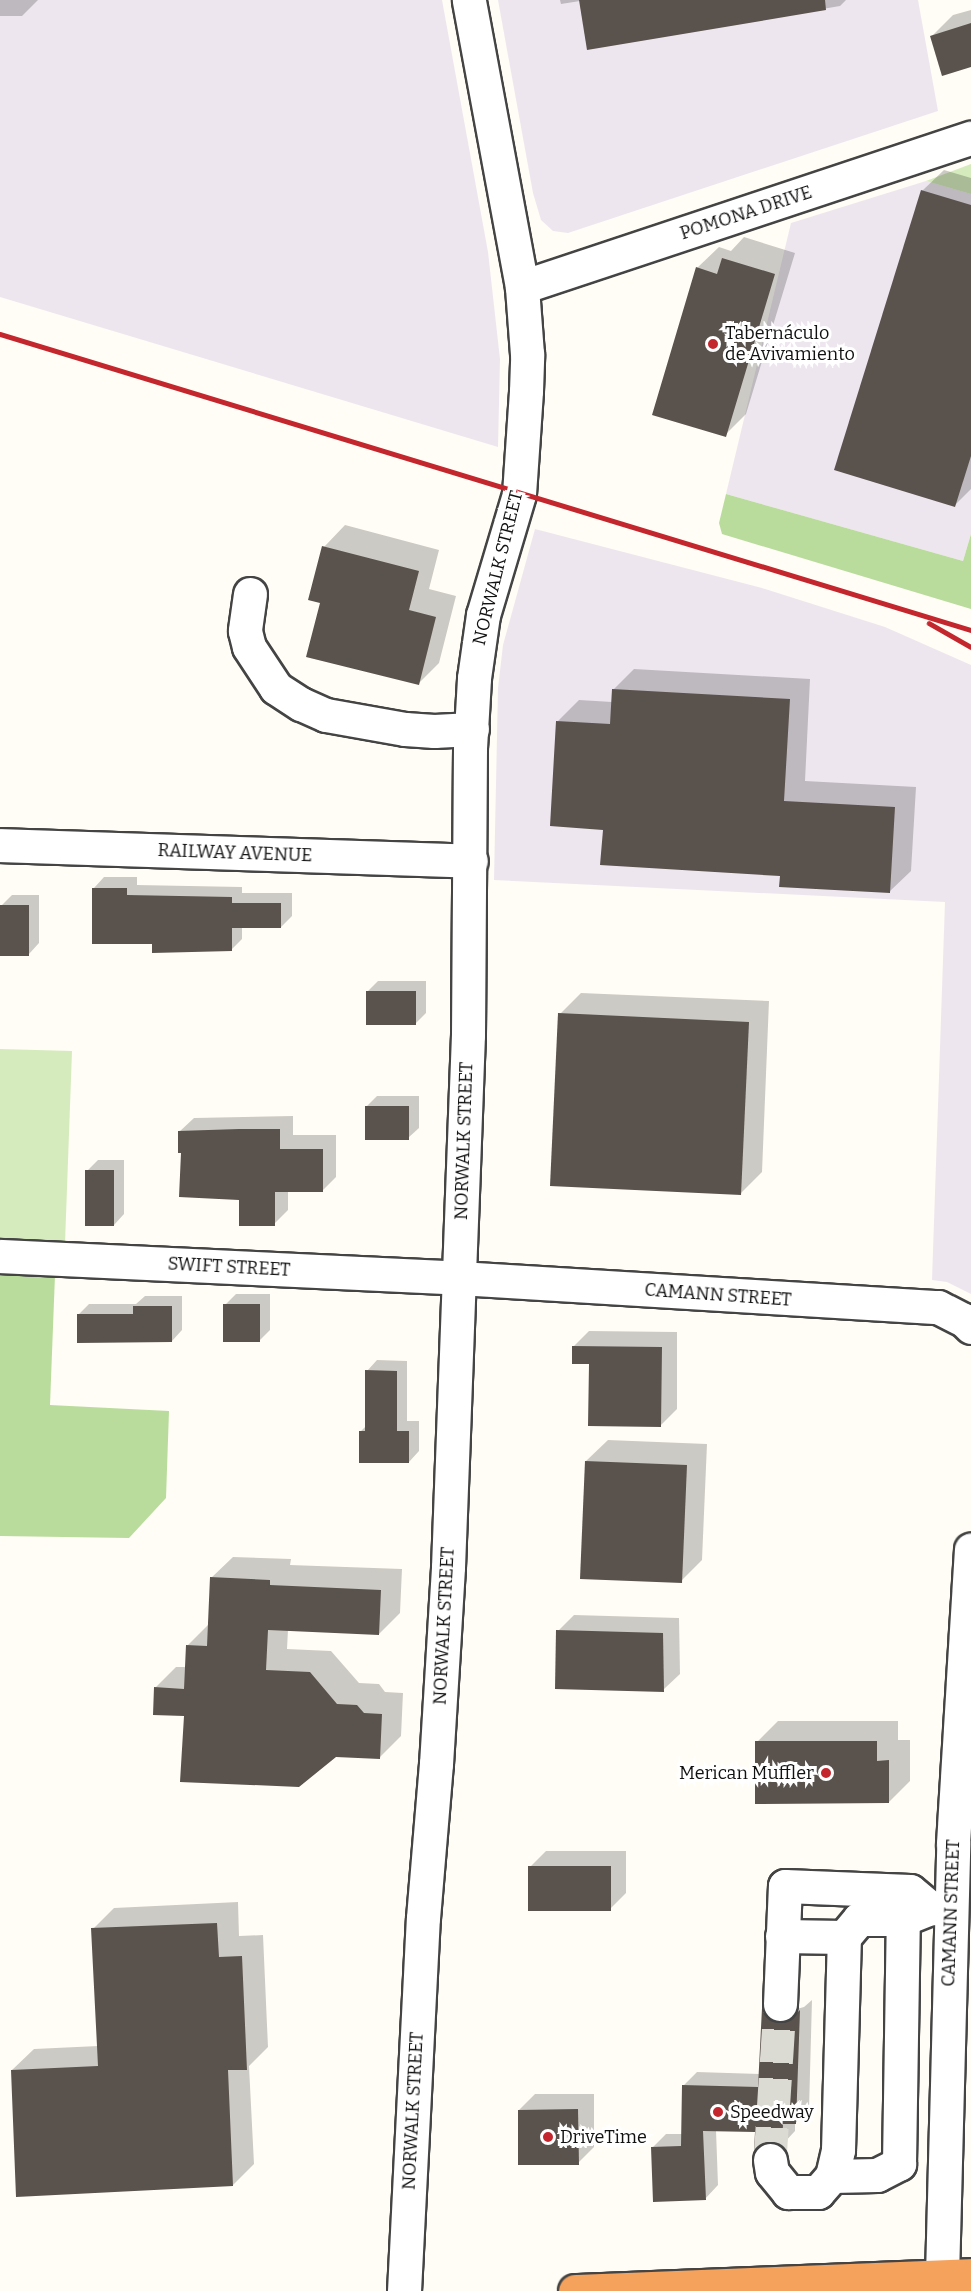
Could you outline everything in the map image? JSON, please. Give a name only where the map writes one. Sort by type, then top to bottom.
[{"type":"highway","points":[[575,2291],[956,2275]]},
{"type":"street","name":"NORWALK STREET","points":[[404,2291],[423,1918],[444,1650],[468,1035],[472,729],[477,646],[483,615],[519,494],[527,354],[522,287],[469,0]]},
{"type":"street","name":"POMONA DRIVE","points":[[522,287],[971,138]]},
{"type":"street","points":[[250,594],[245,631],[249,647],[276,688],[301,704],[326,716],[405,729],[434,731],[472,729]]},
{"type":"street","name":"RAILWAY AVENUE","points":[[0,845],[471,861]]},
{"type":"street","name":"SWIFT STREET","points":[[0,1256],[459,1278]]},
{"type":"street","name":"CAMANN STREET","points":[[459,1278],[938,1307],[964,1320],[971,1327]]},
{"type":"street","name":"CAMANN STREET","points":[[956,2275],[928,1912],[971,1550]]},
{"type":"street","points":[[780,2004],[785,1886],[910,1891],[928,1912],[899,2164],[878,2175],[832,2176]]},
{"type":"street","points":[[770,2160],[772,2172],[788,2192],[818,2192],[832,2176],[838,2150],[844,1937],[859,1919],[928,1912]]},
{"type":"street","points":[[782,1936],[844,1937]]},
{"type":"shaded area","points":[[0,0],[442,0],[488,252],[500,359],[498,447],[0,297]]},
{"type":"shaded area","points":[[498,0],[918,0],[938,111],[568,233],[553,231],[541,220],[533,193]]},
{"type":"shaded area","points":[[926,181],[971,194],[971,534],[963,561],[726,494],[791,223]]},
{"type":"shaded area","points":[[535,529],[762,588],[885,627],[971,665],[971,1294],[947,1282],[932,1280],[945,902],[494,880],[498,688],[503,645]]},
{"type":"green space","points":[[971,164],[971,194],[926,181]]},
{"type":"green space","points":[[726,494],[963,561],[971,534],[971,609],[722,534],[719,523]]},
{"type":"green space","points":[[0,1049],[72,1051],[65,1243],[0,1239]]},
{"type":"green space","points":[[0,1273],[55,1275],[50,1405],[169,1411],[166,1498],[129,1538],[0,1536]]},
{"type":"building","points":[[579,0],[825,0],[826,10],[587,50]]},
{"type":"building","points":[[971,23],[971,67],[942,76],[930,36]]},
{"type":"building","points":[[921,190],[971,205],[971,456],[955,507],[834,470]]},
{"type":"building","name":"Tabernáculo de Avivamiento","points":[[722,258],[775,274],[726,437],[652,415],[696,267],[717,274]]},
{"type":"building","points":[[322,546],[419,571],[409,610],[436,617],[419,685],[306,657],[320,603],[308,600]]},
{"type":"building","points":[[612,689],[790,699],[784,801],[895,807],[890,893],[779,887],[780,876],[600,865],[603,830],[550,826],[556,721],[610,724]]},
{"type":"building","points":[[92,888],[127,888],[127,895],[232,897],[232,903],[281,903],[281,928],[232,928],[232,951],[152,953],[152,944],[92,944]]},
{"type":"building","points":[[0,905],[29,905],[29,956],[0,956]]},
{"type":"building","points":[[366,991],[416,991],[416,1025],[366,1025]]},
{"type":"building","points":[[558,1013],[749,1022],[741,1195],[550,1186]]},
{"type":"building","points":[[365,1106],[409,1106],[409,1140],[365,1140]]},
{"type":"building","points":[[280,1129],[280,1149],[323,1149],[323,1192],[275,1192],[275,1226],[239,1226],[239,1200],[179,1197],[181,1153],[178,1153],[178,1131]]},
{"type":"building","points":[[85,1170],[114,1170],[114,1226],[85,1226]]},
{"type":"building","points":[[223,1304],[260,1304],[260,1342],[223,1342]]},
{"type":"building","points":[[133,1306],[172,1306],[172,1342],[77,1343],[77,1314],[133,1314]]},
{"type":"building","points":[[572,1346],[662,1347],[661,1427],[588,1426],[589,1364],[572,1364]]},
{"type":"building","points":[[365,1370],[397,1371],[397,1431],[409,1431],[409,1463],[359,1463],[359,1431],[365,1431]]},
{"type":"building","points":[[585,1461],[687,1465],[682,1583],[580,1579]]},
{"type":"building","points":[[210,1577],[270,1580],[270,1585],[381,1590],[379,1635],[268,1630],[266,1670],[310,1672],[337,1704],[357,1705],[364,1713],[382,1714],[380,1759],[336,1757],[299,1787],[180,1782],[184,1716],[153,1715],[154,1687],[184,1689],[186,1645],[207,1646]]},
{"type":"building","points":[[556,1630],[663,1633],[664,1692],[555,1689]]},
{"type":"building","points":[[755,1741],[877,1741],[877,1761],[889,1760],[889,1803],[755,1804]]},
{"type":"building","points":[[528,1866],[611,1866],[611,1911],[528,1911]]},
{"type":"building","points":[[217,1923],[219,1957],[242,1956],[247,2070],[228,2070],[233,2186],[16,2197],[11,2070],[98,2066],[91,1928]]},
{"type":"building","points":[[762,2008],[770,2019],[779,2023],[789,2020],[800,2010],[796,2124],[783,2124],[782,2146],[766,2142],[754,2152],[755,2132],[703,2131],[706,2200],[653,2202],[651,2147],[681,2146],[682,2085],[758,2087]]},
{"type":"building","name":"DriveTime","points":[[578,2109],[579,2165],[518,2165],[518,2110]]},
{"type":"tunnel","points":[[770,2160],[780,2004]]},
{"type":"railway","points":[[0,334],[971,630]]},
{"type":"railway","points":[[929,623],[971,647]]},
{"type":"place","name":"Tabernáculo de Avivamiento","points":[[713,344]]},
{"type":"place","name":"Merican Muffler","points":[[826,1773]]},
{"type":"place","name":"Speedway","points":[[718,2112]]},
{"type":"place","name":"DriveTime","points":[[548,2137]]}]
